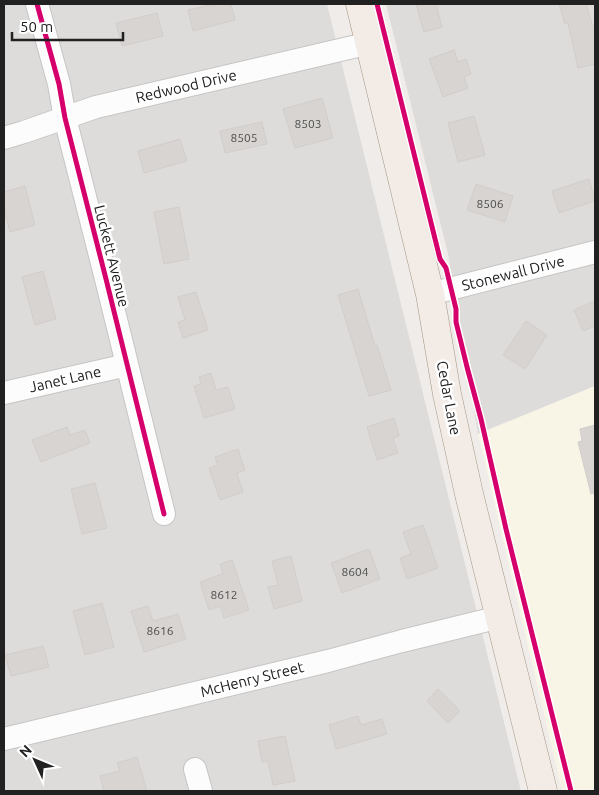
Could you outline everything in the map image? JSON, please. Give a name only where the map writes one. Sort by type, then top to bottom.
[{"type":"main road","name":"Cedar Lane","points":[[360,4],[430,294],[446,386],[469,494],[542,791]]},
{"type":"street","name":"Luckett Avenue","points":[[37,4],[59,84],[65,118],[164,514]]},
{"type":"street","name":"Redwood Drive","points":[[4,138],[96,107],[370,43]]},
{"type":"street","name":"Stonewall Drive","points":[[430,294],[595,252]]},
{"type":"street","name":"Janet Lane","points":[[4,393],[127,365]]},
{"type":"street","name":"McHenry Street","points":[[4,739],[500,617]]},
{"type":"street","points":[[195,769],[202,791]]},
{"type":"shaded area","points":[[4,4],[327,4],[521,791],[4,791]]},
{"type":"shaded area","points":[[386,4],[595,4],[595,386],[478,434],[448,254]]},
{"type":"shaded area","points":[[595,386],[595,791],[562,791],[478,434]]},
{"type":"building","points":[[214,4],[231,4],[235,20],[193,31],[188,10]]},
{"type":"building","points":[[416,4],[436,4],[442,27],[424,32]]},
{"type":"building","points":[[559,4],[586,4],[595,33],[595,64],[578,68],[568,23],[565,24]]},
{"type":"building","points":[[157,13],[163,36],[122,46],[116,23]]},
{"type":"building","points":[[454,50],[458,62],[466,59],[471,74],[464,77],[468,88],[443,97],[429,59]]},
{"type":"building","points":[[322,98],[333,138],[295,148],[283,109]]},
{"type":"building","points":[[474,116],[485,155],[458,162],[448,123]]},
{"type":"building","points":[[262,122],[267,144],[225,153],[220,131]]},
{"type":"building","points":[[180,139],[187,161],[144,173],[138,151]]},
{"type":"building","points":[[589,179],[595,201],[559,213],[552,191]]},
{"type":"building","points":[[476,184],[513,196],[505,222],[467,210]]},
{"type":"building","points":[[25,186],[35,225],[10,232],[4,210],[4,192]]},
{"type":"building","points":[[179,207],[189,259],[164,264],[154,212]]},
{"type":"building","points":[[43,271],[56,319],[35,325],[22,277]]},
{"type":"building","points":[[358,289],[375,346],[377,345],[391,390],[369,396],[338,295]]},
{"type":"building","points":[[196,292],[208,330],[183,338],[178,322],[185,320],[178,297]]},
{"type":"building","points":[[595,301],[595,326],[583,331],[574,310]]},
{"type":"building","points":[[526,321],[547,335],[525,369],[503,355]]},
{"type":"building","points":[[211,373],[216,390],[228,387],[235,409],[204,418],[194,386],[201,384],[199,377]]},
{"type":"building","points":[[394,418],[399,436],[393,438],[398,453],[377,460],[367,427]]},
{"type":"building","points":[[595,425],[595,493],[591,494],[578,442],[582,441],[580,429]]},
{"type":"building","points":[[67,427],[70,435],[85,430],[90,443],[41,462],[32,440]]},
{"type":"building","points":[[238,449],[245,470],[237,473],[243,492],[220,500],[209,468],[218,465],[215,457]]},
{"type":"building","points":[[95,483],[107,528],[82,534],[71,489]]},
{"type":"building","points":[[423,525],[438,568],[407,579],[400,558],[411,554],[403,532]]},
{"type":"building","points":[[369,549],[380,579],[342,593],[331,563]]},
{"type":"building","points":[[291,556],[302,601],[274,609],[268,587],[278,585],[272,561]]},
{"type":"building","points":[[232,560],[249,610],[224,618],[220,606],[209,610],[200,582],[223,574],[220,564]]},
{"type":"building","points":[[102,603],[114,647],[85,655],[73,611]]},
{"type":"building","points":[[148,606],[153,621],[178,614],[186,639],[144,652],[131,611]]},
{"type":"building","points":[[43,646],[49,667],[11,676],[5,655]]},
{"type":"building","points":[[438,689],[460,711],[448,723],[427,701]]},
{"type":"building","points":[[358,716],[361,725],[382,719],[387,734],[336,749],[329,725]]},
{"type":"building","points":[[285,736],[295,781],[273,785],[268,761],[262,762],[258,741]]},
{"type":"building","points":[[137,757],[147,791],[104,791],[100,776],[120,771],[117,763]]},
{"type":"cycle path","points":[[37,4],[59,84],[65,118],[164,514]]},
{"type":"cycle path","points":[[377,4],[440,259],[446,268],[456,309],[456,322],[571,791]]}]
